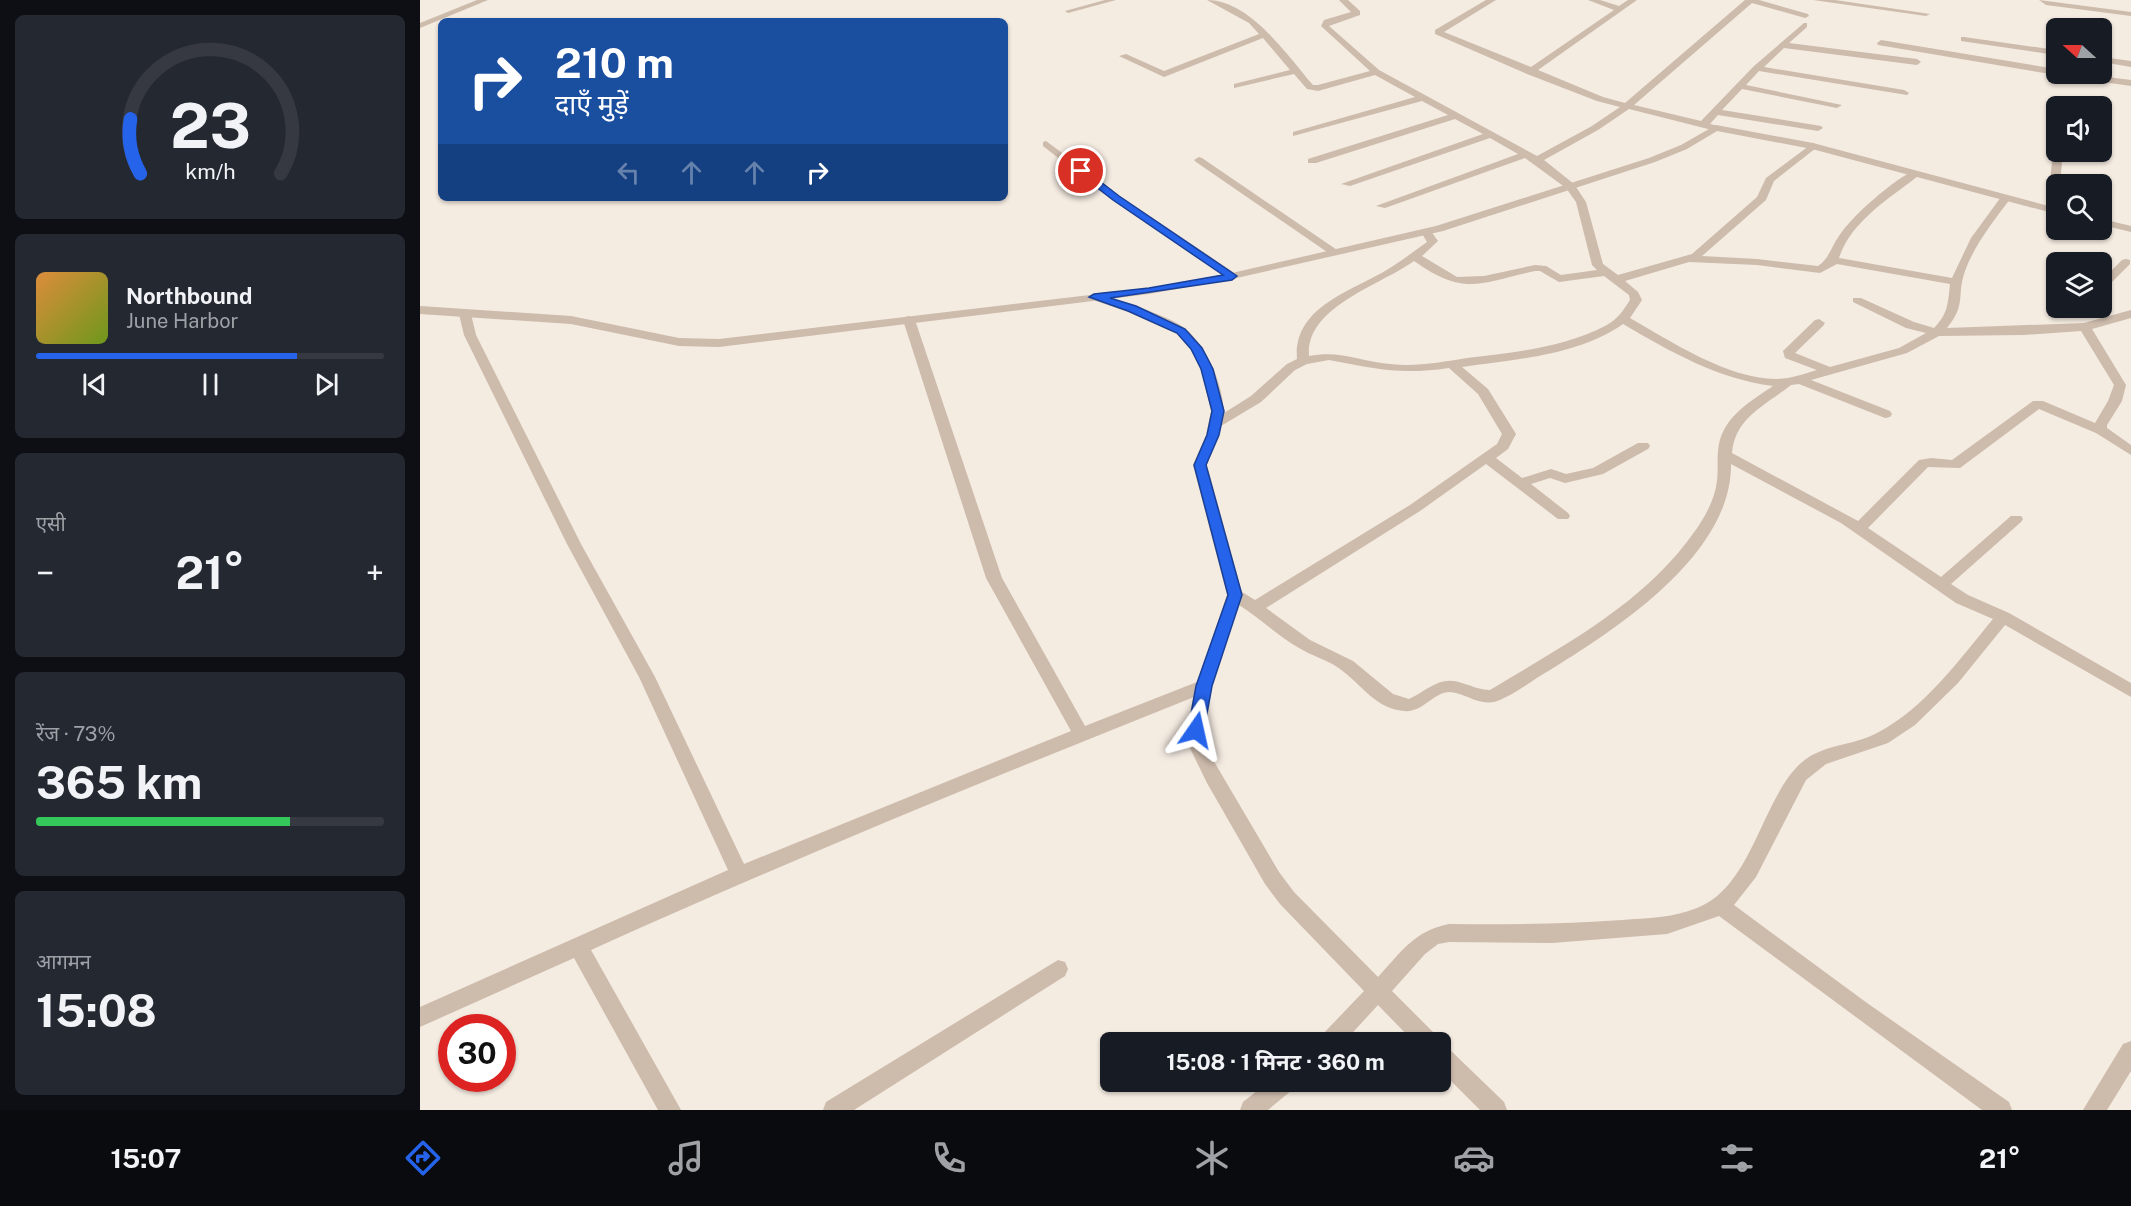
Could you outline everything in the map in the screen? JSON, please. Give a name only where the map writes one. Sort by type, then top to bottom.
[{"type":"street","points":[[440,18],[484,0]]},
{"type":"street","points":[[1215,2],[1229,0]]},
{"type":"street","points":[[1216,424],[1249,404],[1290,367],[1303,361],[1329,356],[1402,370],[1454,366],[1560,348],[1596,335],[1623,319],[1636,297],[1618,279],[1598,265],[1581,202],[1570,186],[1537,159],[1376,72],[1325,26],[1327,22],[1357,13],[1343,0]]},
{"type":"street","points":[[1492,0],[1438,32],[1530,72],[1600,99],[1704,123],[1716,128],[1813,146],[2046,209]]},
{"type":"street","points":[[1592,0],[1620,9]]},
{"type":"street","points":[[1530,72],[1633,0]]},
{"type":"street","points":[[1537,159],[1585,133],[1626,106],[1706,35],[1750,0],[1804,20],[1704,123]]},
{"type":"street","points":[[1817,0],[1926,14]]},
{"type":"street","points":[[2043,0],[2046,3],[2131,14]]},
{"type":"street","points":[[1215,2],[1249,18],[1308,86],[1314,88],[1376,72]]},
{"type":"street","points":[[420,26],[438,19]]},
{"type":"street","points":[[1123,56],[1164,74],[1264,34]]},
{"type":"street","points":[[1964,39],[2046,51]]},
{"type":"street","points":[[1881,43],[2046,70]]},
{"type":"street","points":[[1781,45],[1917,62]]},
{"type":"street","points":[[2112,61],[2131,64]]},
{"type":"street","points":[[1757,68],[1904,93]]},
{"type":"street","points":[[1238,86],[1296,71]]},
{"type":"street","points":[[2112,80],[2131,83]]},
{"type":"street","points":[[1740,86],[1837,105]]},
{"type":"street","points":[[1296,134],[1422,98]]},
{"type":"street","points":[[1716,112],[1818,128]]},
{"type":"street","points":[[1312,161],[1454,116]]},
{"type":"street","points":[[422,312],[571,320],[696,343],[718,343],[1149,291],[1232,276],[1466,221],[1674,152],[1716,128]]},
{"type":"street","points":[[1346,184],[1491,135]]},
{"type":"street","points":[[1046,144],[1116,198],[1232,276]]},
{"type":"street","points":[[1692,259],[1762,198],[1770,180],[1813,146]]},
{"type":"street","points":[[1381,206],[1527,154]]},
{"type":"street","points":[[1199,160],[1334,252]]},
{"type":"street","points":[[1618,279],[1692,259],[1757,262],[1820,270],[1832,262],[1837,247],[1874,204],[1914,174]]},
{"type":"street","points":[[1235,595],[1256,607],[1298,640],[1341,661],[1399,705],[1408,706],[1421,702],[1441,687],[1451,686],[1485,698],[1494,696],[1615,619],[1649,594],[1700,535],[1722,492],[1724,454],[1731,428],[1739,418],[1792,381],[1908,349],[1934,332],[1954,310],[1956,282],[1983,227],[2005,199]]},
{"type":"street","points":[[2112,224],[2131,229]]},
{"type":"street","points":[[1303,361],[1302,341],[1314,321],[1329,306],[1392,271],[1433,243],[1426,232]]},
{"type":"street","points":[[1414,256],[1451,279],[1461,281],[1535,268],[1542,268],[1557,278],[1564,279],[1606,272]]},
{"type":"street","points":[[1832,262],[1956,282]]},
{"type":"street","points":[[2112,276],[2126,262]]},
{"type":"street","points":[[1094,297],[1132,309],[1181,331],[1196,348],[1207,369],[1218,411],[1216,424],[1200,465],[1235,595],[1204,686],[1196,730],[1196,742],[1200,754],[1277,884],[1418,1032]]},
{"type":"street","points":[[1857,300],[1911,325],[1934,332],[2023,331],[2085,327],[2131,314]]},
{"type":"street","points":[[465,314],[470,335],[574,544],[647,677],[739,874]]},
{"type":"street","points":[[2101,318],[2103,322]]},
{"type":"street","points":[[1623,319],[1729,374],[1792,381],[1885,414]]},
{"type":"street","points":[[909,320],[994,578],[1081,734]]},
{"type":"street","points":[[1819,323],[1789,351],[1789,355],[1830,371]]},
{"type":"street","points":[[2085,327],[2120,385],[2115,401],[2100,425],[2101,430]]},
{"type":"street","points":[[1256,607],[1415,508],[1503,446],[1508,440],[1509,434],[1483,392],[1454,366]]},
{"type":"street","points":[[1859,528],[1924,463],[1955,465],[2038,404],[2101,430],[2131,451]]},
{"type":"street","points":[[1520,483],[1551,473],[1565,479],[1598,471],[1643,446]]},
{"type":"street","points":[[1724,454],[1859,528],[1962,599],[2003,616],[2131,691]]},
{"type":"street","points":[[1486,457],[1563,516]]},
{"type":"street","points":[[1941,585],[2016,519]]},
{"type":"street","points":[[1339,1032],[1418,948],[1433,936],[1449,933],[1552,934],[1667,925],[1684,921],[1720,906],[1733,895],[1799,776],[1824,755],[1881,740],[1895,732],[1951,680],[2003,616]]},
{"type":"street","points":[[420,1017],[739,874],[1204,686]]},
{"type":"street","points":[[1720,906],[1860,1010],[2001,1110]]},
{"type":"street","points":[[578,946],[670,1110]]},
{"type":"street","points":[[834,1110],[1058,969]]},
{"type":"street","points":[[2094,1110],[2131,1051]]},
{"type":"street","points":[[1451,1065],[1496,1110]]},
{"type":"street","points":[[1251,1110],[1272,1092]]},
{"type":"lane","points":[[1068,11],[1113,0]]},
{"type":"route","points":[[1081,171],[1116,198],[1232,276],[1149,291],[1094,297],[1132,309],[1181,331],[1196,348],[1207,369],[1218,411],[1213,435],[1200,465],[1235,595],[1204,686],[1196,730]]}]
